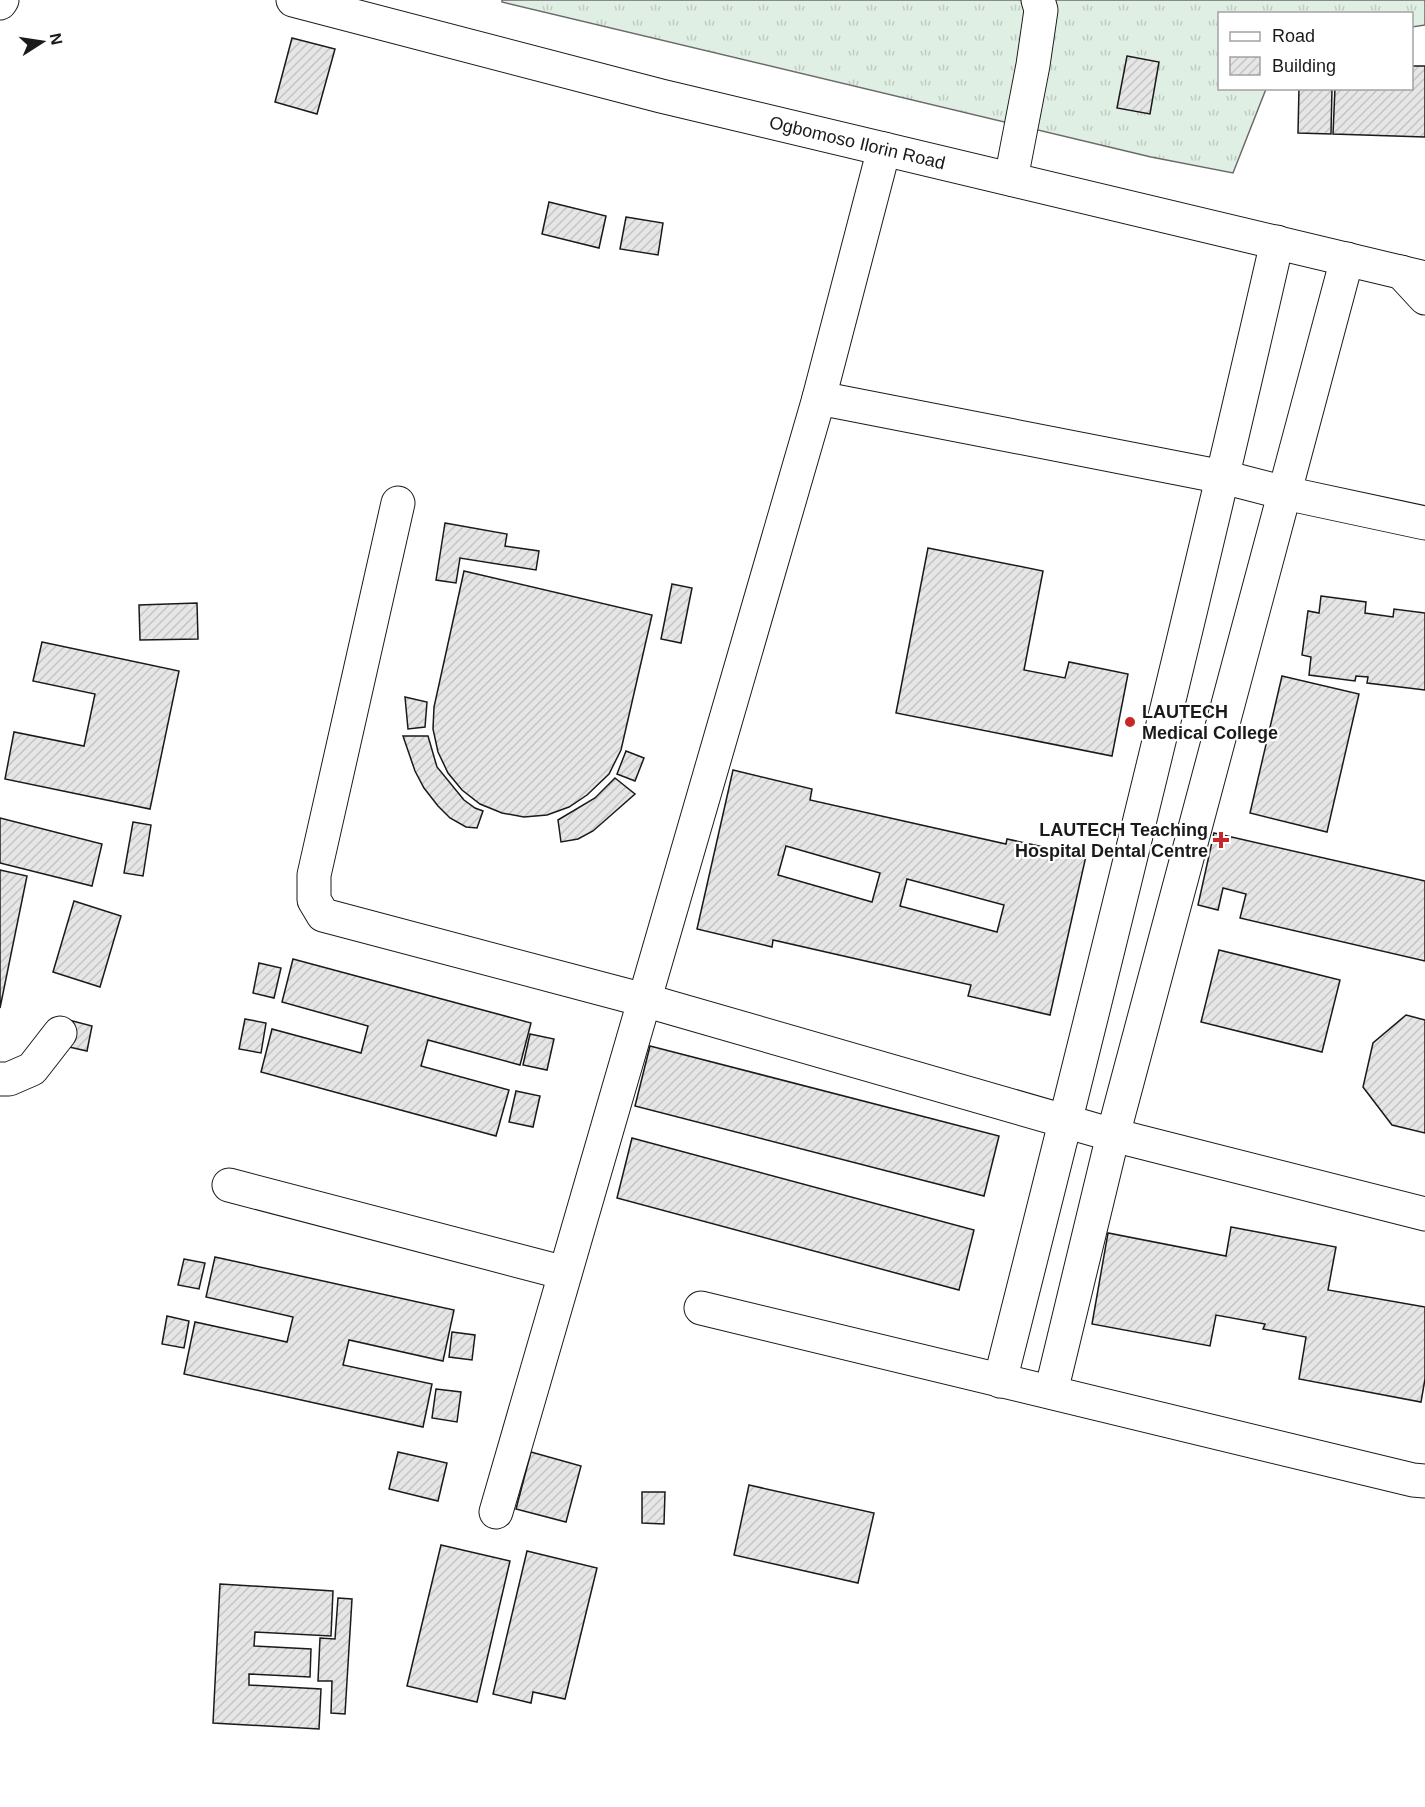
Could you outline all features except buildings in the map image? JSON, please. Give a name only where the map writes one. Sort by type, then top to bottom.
[{"type":"main road","name":"Ogbomoso Ilorin Road","points":[[293,0],[661,96],[1413,275]]},
{"type":"main road","points":[[1011,179],[1033,65],[1041,9],[1038,0]]},
{"type":"main road","points":[[495,1512],[819,398],[884,149]]},
{"type":"main road","points":[[1000,1381],[1223,477],[1277,242]]},
{"type":"main road","points":[[1051,1392],[1113,1135],[1347,259]]},
{"type":"main road","points":[[1413,275],[1425,298]]},
{"type":"main road","points":[[819,398],[1223,477],[1425,523]]},
{"type":"main road","points":[[398,503],[314,875],[314,900],[323,915],[644,1000],[1113,1135],[1425,1214]]},
{"type":"main road","points":[[0,1079],[9,1079],[32,1069],[60,1033]]},
{"type":"main road","points":[[229,1185],[565,1273]]},
{"type":"main road","points":[[701,1308],[1413,1480],[1425,1481]]},
{"type":"green space","points":[[502,0],[1425,0],[1425,25],[1413,27],[1413,12],[1218,12],[1218,90],[1266,90],[1233,173],[1151,157],[502,2]]},
{"type":"place","name":"LAUTECH Medical College","points":[[1130,722]]},
{"type":"place","name":"LAUTECH Teaching Hospital Dental Centre","points":[[1221,840]]}]
